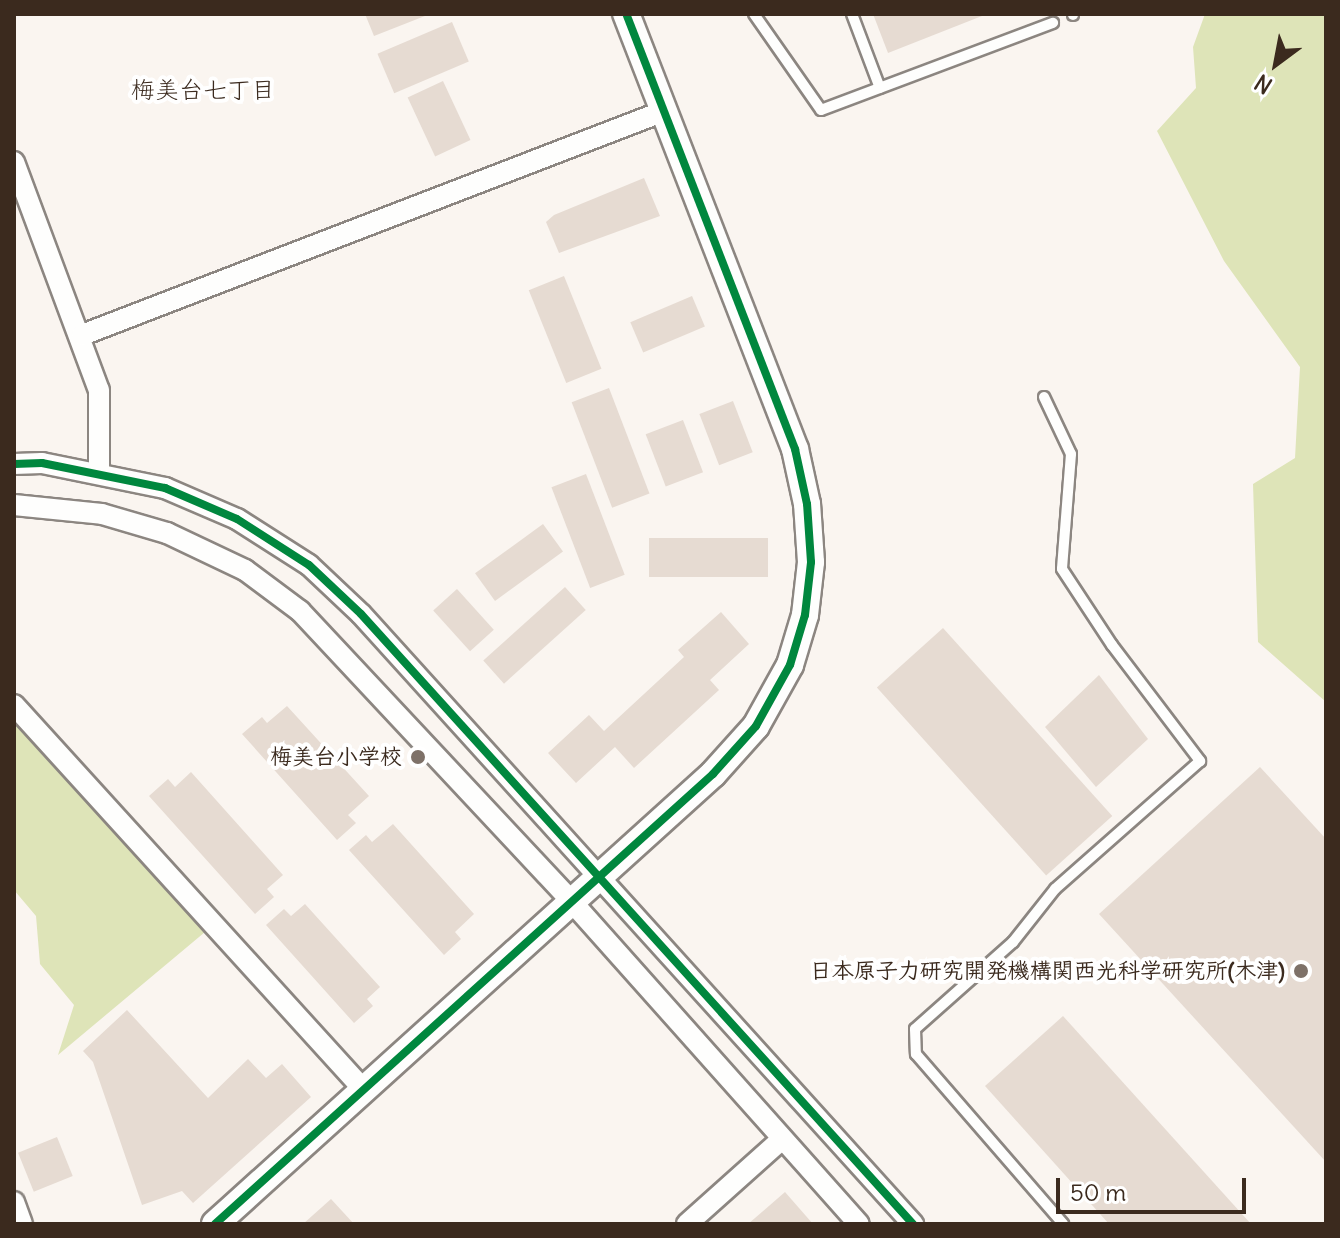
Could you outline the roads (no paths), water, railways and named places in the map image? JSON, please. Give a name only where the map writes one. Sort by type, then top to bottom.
[{"type":"street","points":[[215,1224],[713,774],[756,726],[790,665],[805,615],[811,562],[807,504],[795,449],[626,14]]},
{"type":"street","points":[[82,335],[664,111]]},
{"type":"street","points":[[14,162],[82,335],[99,390],[99,472]]},
{"type":"street","points":[[14,464],[99,472],[165,488],[237,519],[309,565],[361,614],[913,1224]]},
{"type":"street","points":[[14,505],[102,514],[167,533],[275,590],[324,634],[572,902],[859,1224]]},
{"type":"street","points":[[14,705],[364,1090]]},
{"type":"street","points":[[687,1224],[781,1140]]},
{"type":"street","points":[[14,1202],[22,1224]]},
{"type":"lane","points":[[754,14],[821,110],[1053,23]]},
{"type":"lane","points":[[852,14],[880,88]]},
{"type":"lane","points":[[1044,397],[1071,454],[1062,569],[1112,645],[1200,761],[1055,889],[1013,942],[915,1029],[916,1054],[1063,1224]]},
{"type":"place","name":"梅美台小学校","points":[[418,757]]},
{"type":"place","name":"日本原子力研究開発機構関西光科学研究所(木津)","points":[[1301,971]]},
{"type":"district","name":"梅美台七丁目","points":[[203,90]]}]
